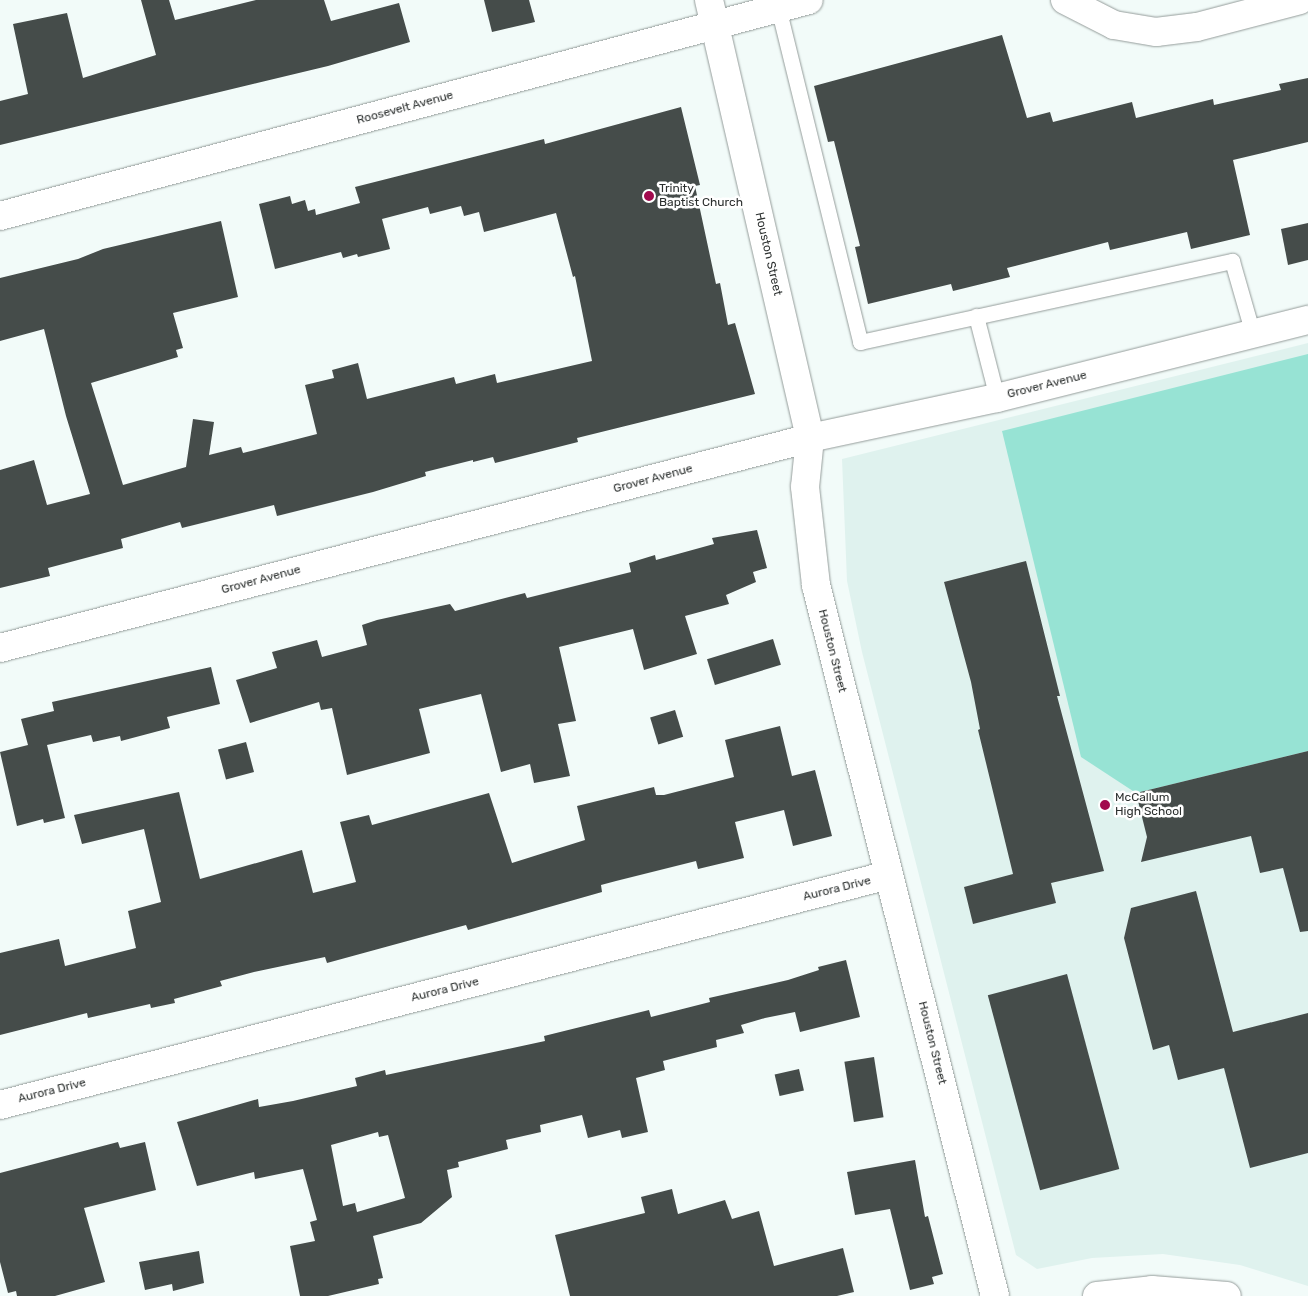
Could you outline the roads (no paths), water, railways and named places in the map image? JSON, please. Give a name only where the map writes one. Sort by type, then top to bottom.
[{"type":"street","name":"Roosevelt Avenue","points":[[0,216],[712,13],[778,8],[809,0]]},
{"type":"street","points":[[1065,0],[1114,25],[1156,32],[1196,27],[1266,4],[1300,0]]},
{"type":"street","name":"Houston Street","points":[[712,13],[810,438],[804,487],[816,585],[995,1296]]},
{"type":"street","name":"Grover Avenue","points":[[0,648],[810,438],[997,398],[1308,320]]},
{"type":"street","name":"Aurora Drive","points":[[0,1105],[889,875]]},
{"type":"street","points":[[1097,1296],[1152,1290],[1227,1296]]},
{"type":"lane","points":[[778,8],[860,342],[1232,261],[1253,334]]},
{"type":"lane","points":[[976,316],[997,398]]},
{"type":"place","name":"Trinity Baptist Church","points":[[649,196]]},
{"type":"place","name":"McCallum High School","points":[[1105,805]]}]
